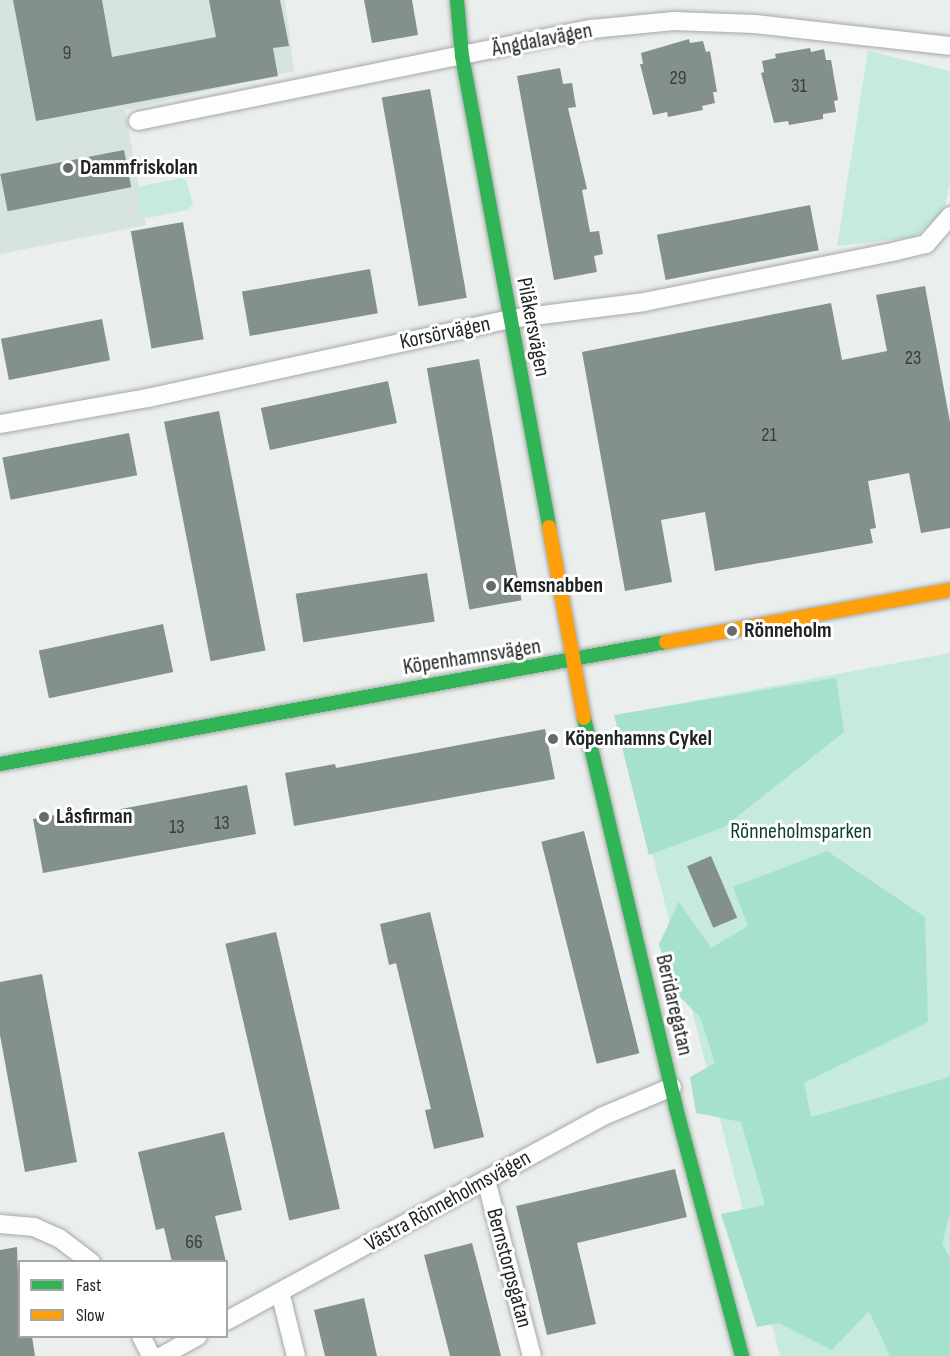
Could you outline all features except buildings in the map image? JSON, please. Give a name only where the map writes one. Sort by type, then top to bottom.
[{"type":"street","name":"Pilåkersvägen","points":[[457,0],[462,56],[573,661]]},
{"type":"street","name":"Ängdalavägen","points":[[138,121],[592,29],[674,21],[755,24],[950,46]]},
{"type":"street","name":"Korsörvägen","points":[[0,424],[148,398],[510,319],[651,300],[896,251],[926,244],[950,216]]},
{"type":"street","name":"Köpenhamnsvägen","points":[[0,764],[950,591]]},
{"type":"street","name":"Beridaregatan","points":[[573,661],[672,1087],[742,1356]]},
{"type":"street","name":"Västra Rönneholmsvägen","points":[[228,1320],[619,1108],[672,1087]]},
{"type":"street","name":"Bernstorpsgatan","points":[[486,1180],[532,1356]]},
{"type":"street","points":[[0,1224],[34,1227],[59,1239],[88,1260]]},
{"type":"street","points":[[280,1292],[296,1356]]},
{"type":"street","points":[[142,1338],[151,1356]]},
{"type":"street","points":[[162,1356],[194,1338]]},
{"type":"shaded area","name":"Dammfriskolan","points":[[0,0],[285,0],[294,71],[125,110],[146,225],[0,254]]},
{"type":"green space","points":[[868,51],[950,71],[950,184],[942,216],[914,237],[837,246]]},
{"type":"green space","points":[[182,178],[187,182],[193,204],[188,210],[147,218],[141,215],[137,191],[141,186]]},
{"type":"green space","name":"Rönneholmsparken","points":[[950,653],[950,1356],[780,1356],[617,715]]},
{"type":"green space","points":[[836,678],[844,732],[724,827],[649,855],[614,715]]},
{"type":"green space","points":[[827,851],[925,917],[928,1022],[804,1083],[811,1117],[950,1077],[950,1213],[942,1244],[950,1258],[950,1356],[890,1356],[869,1311],[832,1350],[779,1323],[757,1327],[721,1214],[765,1205],[741,1122],[696,1113],[690,1077],[715,1063],[700,1017],[671,988],[659,944],[679,902],[711,948],[748,926],[733,887]]},
{"type":"traffic: fast","points":[[457,0],[462,56],[549,527]]},
{"type":"traffic: fast","points":[[0,764],[666,642]]},
{"type":"traffic: fast","points":[[584,718],[676,1108],[742,1356]]},
{"type":"traffic: slow","points":[[549,527],[584,718]]},
{"type":"traffic: slow","points":[[666,642],[950,590]]},
{"type":"place","name":"Dammfriskolan","points":[[68,168]]},
{"type":"place","name":"Kemsnabben","points":[[491,586]]},
{"type":"place","name":"Rönneholm","points":[[732,631]]},
{"type":"place","name":"Köpenhamns Cykel","points":[[553,739]]},
{"type":"place","name":"Låsfirman","points":[[44,817]]}]
